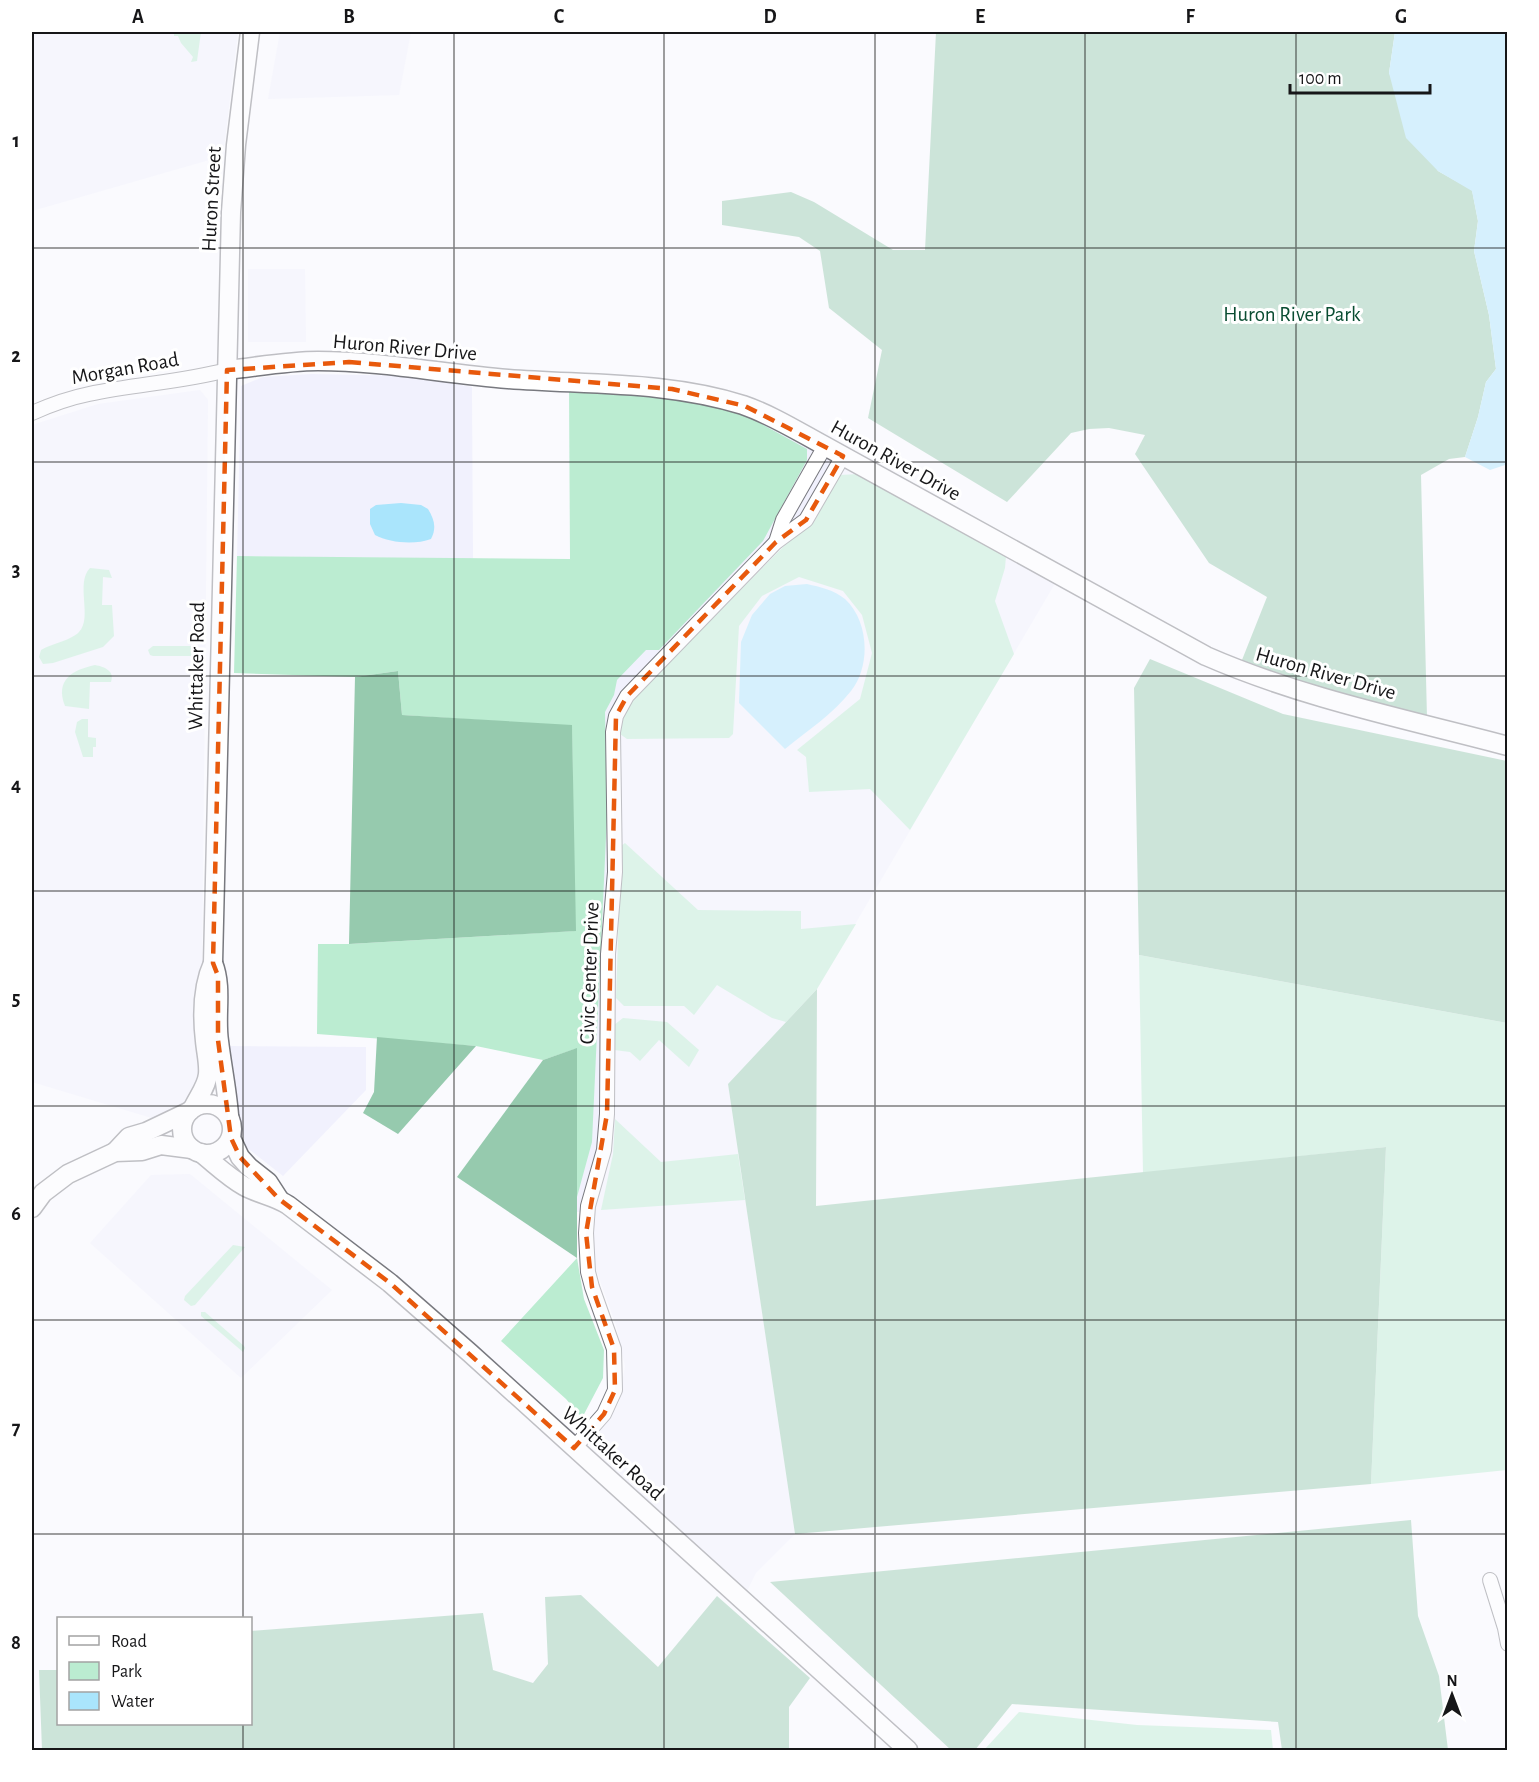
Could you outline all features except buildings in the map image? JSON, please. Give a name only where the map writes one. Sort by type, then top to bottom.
[{"type":"main road","name":"Huron Street","points":[[227,370],[231,208],[250,32]]},
{"type":"main road","name":"Huron River Drive","points":[[227,370],[315,361],[349,362],[510,379],[672,389],[711,396],[745,406],[779,421],[1206,656],[1287,687],[1508,746]]},
{"type":"main road","name":"Whittaker Road","points":[[227,370],[213,963],[218,976],[218,1040],[228,1089],[229,1115]]},
{"type":"main road","name":"Whittaker Road","points":[[191,1109],[206,1083],[208,1072],[204,1030],[204,990],[213,963]]},
{"type":"main road","points":[[32,1208],[43,1193],[68,1174],[115,1152],[129,1137],[146,1132],[191,1109],[207,1104],[219,1106],[229,1115],[233,1125],[231,1138],[222,1149],[214,1153],[161,1145],[142,1151],[115,1152]]},
{"type":"main road","points":[[191,1109],[184,1118],[182,1129],[185,1140],[196,1151]]},
{"type":"main road","name":"Whittaker Road","points":[[231,1138],[240,1157],[268,1182],[279,1199],[390,1283],[908,1750]]},
{"type":"main road","name":"Whittaker Road","points":[[196,1151],[242,1185],[279,1199]]},
{"type":"street","name":"Morgan Road","points":[[32,412],[90,393],[227,370]]},
{"type":"street","name":"Civic Center Drive","points":[[776,542],[783,520],[825,446]]},
{"type":"street","name":"Civic Center Drive","points":[[574,1448],[604,1414],[615,1390],[614,1348],[591,1287],[586,1233],[588,1206],[603,1150],[607,1114],[608,954],[615,872],[613,732],[616,716],[627,696],[776,542],[806,520],[843,456]]},
{"type":"street","points":[[1490,1580],[1508,1644]]},
{"type":"highlighted area","points":[[349,362],[672,389],[745,406],[843,456],[806,520],[776,542],[627,696],[616,716],[607,1114],[586,1233],[592,1287],[614,1349],[615,1390],[604,1414],[574,1448],[390,1283],[279,1199],[240,1157],[231,1138],[218,1040],[218,976],[213,963],[227,370]]},
{"type":"shaded area","points":[[32,32],[238,32],[223,156],[32,211]]},
{"type":"shaded area","points":[[280,32],[411,32],[399,95],[268,99]]},
{"type":"shaded area","points":[[248,269],[305,269],[306,342],[248,342]]},
{"type":"shaded area","points":[[311,374],[413,376],[472,387],[473,559],[237,556],[241,386],[263,377]]},
{"type":"shaded area","points":[[569,386],[664,392],[757,417],[1041,575],[1057,580],[817,989],[728,1084],[795,1534],[756,1573],[746,1593],[589,1444],[619,1403],[625,1366],[616,1325],[595,1267],[592,1211],[577,1212]]},
{"type":"shaded area","points":[[200,390],[208,400],[201,1056],[204,1077],[193,1099],[155,1119],[32,1082],[32,425],[98,404]]},
{"type":"shaded area","points":[[228,1046],[366,1047],[366,1090],[283,1176],[246,1147],[235,1100]]},
{"type":"shaded area","points":[[190,1174],[332,1290],[241,1378],[90,1243],[151,1175]]},
{"type":"green space","points":[[174,32],[201,32],[197,61],[191,62],[193,57],[178,36],[174,36]]},
{"type":"green space","name":"Huron River Park","points":[[936,32],[1395,32],[1389,73],[1438,171],[1472,190],[1478,221],[1474,251],[1489,315],[1496,369],[1486,382],[1465,457],[1449,459],[1421,475],[1427,717],[1240,665],[1267,597],[1209,563],[1135,454],[1145,435],[1109,428],[1071,433],[1007,502],[868,418],[882,350],[829,308],[820,251],[799,237],[722,225],[722,201],[791,192],[814,202],[893,250],[925,250]]},
{"type":"green space","points":[[569,386],[673,394],[747,416],[807,449],[807,460],[763,541],[659,650],[646,650],[617,680],[614,695],[605,712],[607,815],[592,1142],[577,1197],[575,1049],[543,1060],[476,1046],[317,1034],[318,944],[574,931],[572,726],[402,715],[398,671],[355,677],[234,673],[237,556],[570,559]]},
{"type":"green space","points":[[859,474],[1006,556],[1005,568],[995,601],[1014,654],[910,830],[870,789],[809,792],[806,757],[797,750],[860,699],[872,653],[862,615],[843,591],[799,577],[762,596],[739,626],[733,734],[729,738],[627,739],[620,734],[626,706],[784,546],[814,522],[840,475]]},
{"type":"green space","points":[[90,568],[109,570],[112,578],[103,577],[102,605],[112,605],[114,636],[103,647],[43,664],[39,657],[41,650],[72,637],[83,626],[85,618],[84,582]]},
{"type":"green space","points":[[153,646],[193,646],[196,650],[192,656],[153,656],[148,650]]},
{"type":"green space","points":[[1150,659],[1283,714],[1507,761],[1507,1023],[1139,955],[1134,688]]},
{"type":"green space","points":[[95,665],[106,668],[110,672],[111,682],[90,682],[89,709],[65,706],[62,697],[64,683],[73,673]]},
{"type":"green space","points":[[398,671],[402,715],[572,725],[576,931],[349,944],[355,677]]},
{"type":"green space","points":[[88,719],[88,737],[96,738],[93,757],[83,757],[75,732],[77,722]]},
{"type":"green space","points":[[625,843],[698,910],[801,911],[801,929],[856,924],[817,989],[786,1022],[772,1018],[717,985],[694,1015],[684,1006],[624,1006],[616,998],[621,846]]},
{"type":"green space","points":[[1139,955],[1507,1023],[1507,1470],[1371,1484],[1386,1147],[1143,1173]]},
{"type":"green space","points":[[817,989],[816,1206],[1386,1147],[1371,1484],[795,1534],[728,1084]]},
{"type":"green space","points":[[623,1018],[667,1022],[699,1050],[689,1067],[659,1040],[640,1061],[630,1052],[614,1050],[614,1025]]},
{"type":"green space","points":[[377,1037],[476,1046],[398,1134],[363,1113],[374,1092]]},
{"type":"green space","points":[[577,1048],[577,1258],[457,1177],[543,1060]]},
{"type":"green space","points":[[615,1119],[661,1162],[738,1154],[745,1200],[601,1210],[613,1154]]},
{"type":"green space","points":[[233,1245],[245,1247],[195,1305],[191,1306],[184,1300],[185,1296]]},
{"type":"green space","points":[[577,1258],[584,1299],[604,1350],[603,1378],[582,1418],[566,1399],[501,1341]]},
{"type":"green space","points":[[201,1312],[205,1312],[244,1346],[243,1352],[201,1316]]},
{"type":"green space","points":[[1411,1520],[1418,1616],[1439,1676],[1448,1750],[1282,1750],[1278,1722],[1012,1704],[975,1750],[951,1750],[770,1582]]},
{"type":"green space","points":[[581,1595],[658,1667],[717,1596],[810,1678],[789,1707],[789,1750],[42,1750],[39,1670],[57,1670],[57,1725],[252,1725],[252,1631],[483,1613],[493,1670],[533,1683],[548,1664],[545,1597]]},
{"type":"green space","points":[[1019,1712],[1137,1725],[1271,1730],[1273,1750],[984,1750]]},
{"type":"water","points":[[1395,32],[1507,32],[1508,464],[1490,470],[1465,457],[1486,382],[1496,369],[1489,315],[1474,251],[1478,221],[1472,191],[1438,171],[1406,138],[1389,73]]},
{"type":"water","points":[[401,503],[421,505],[428,509],[434,524],[431,539],[403,542],[375,535],[370,524],[370,509],[376,505]]},
{"type":"water","points":[[807,584],[836,593],[853,608],[863,631],[864,657],[862,669],[851,691],[828,715],[785,749],[739,703],[741,642],[752,615],[770,594],[785,586]]}]
